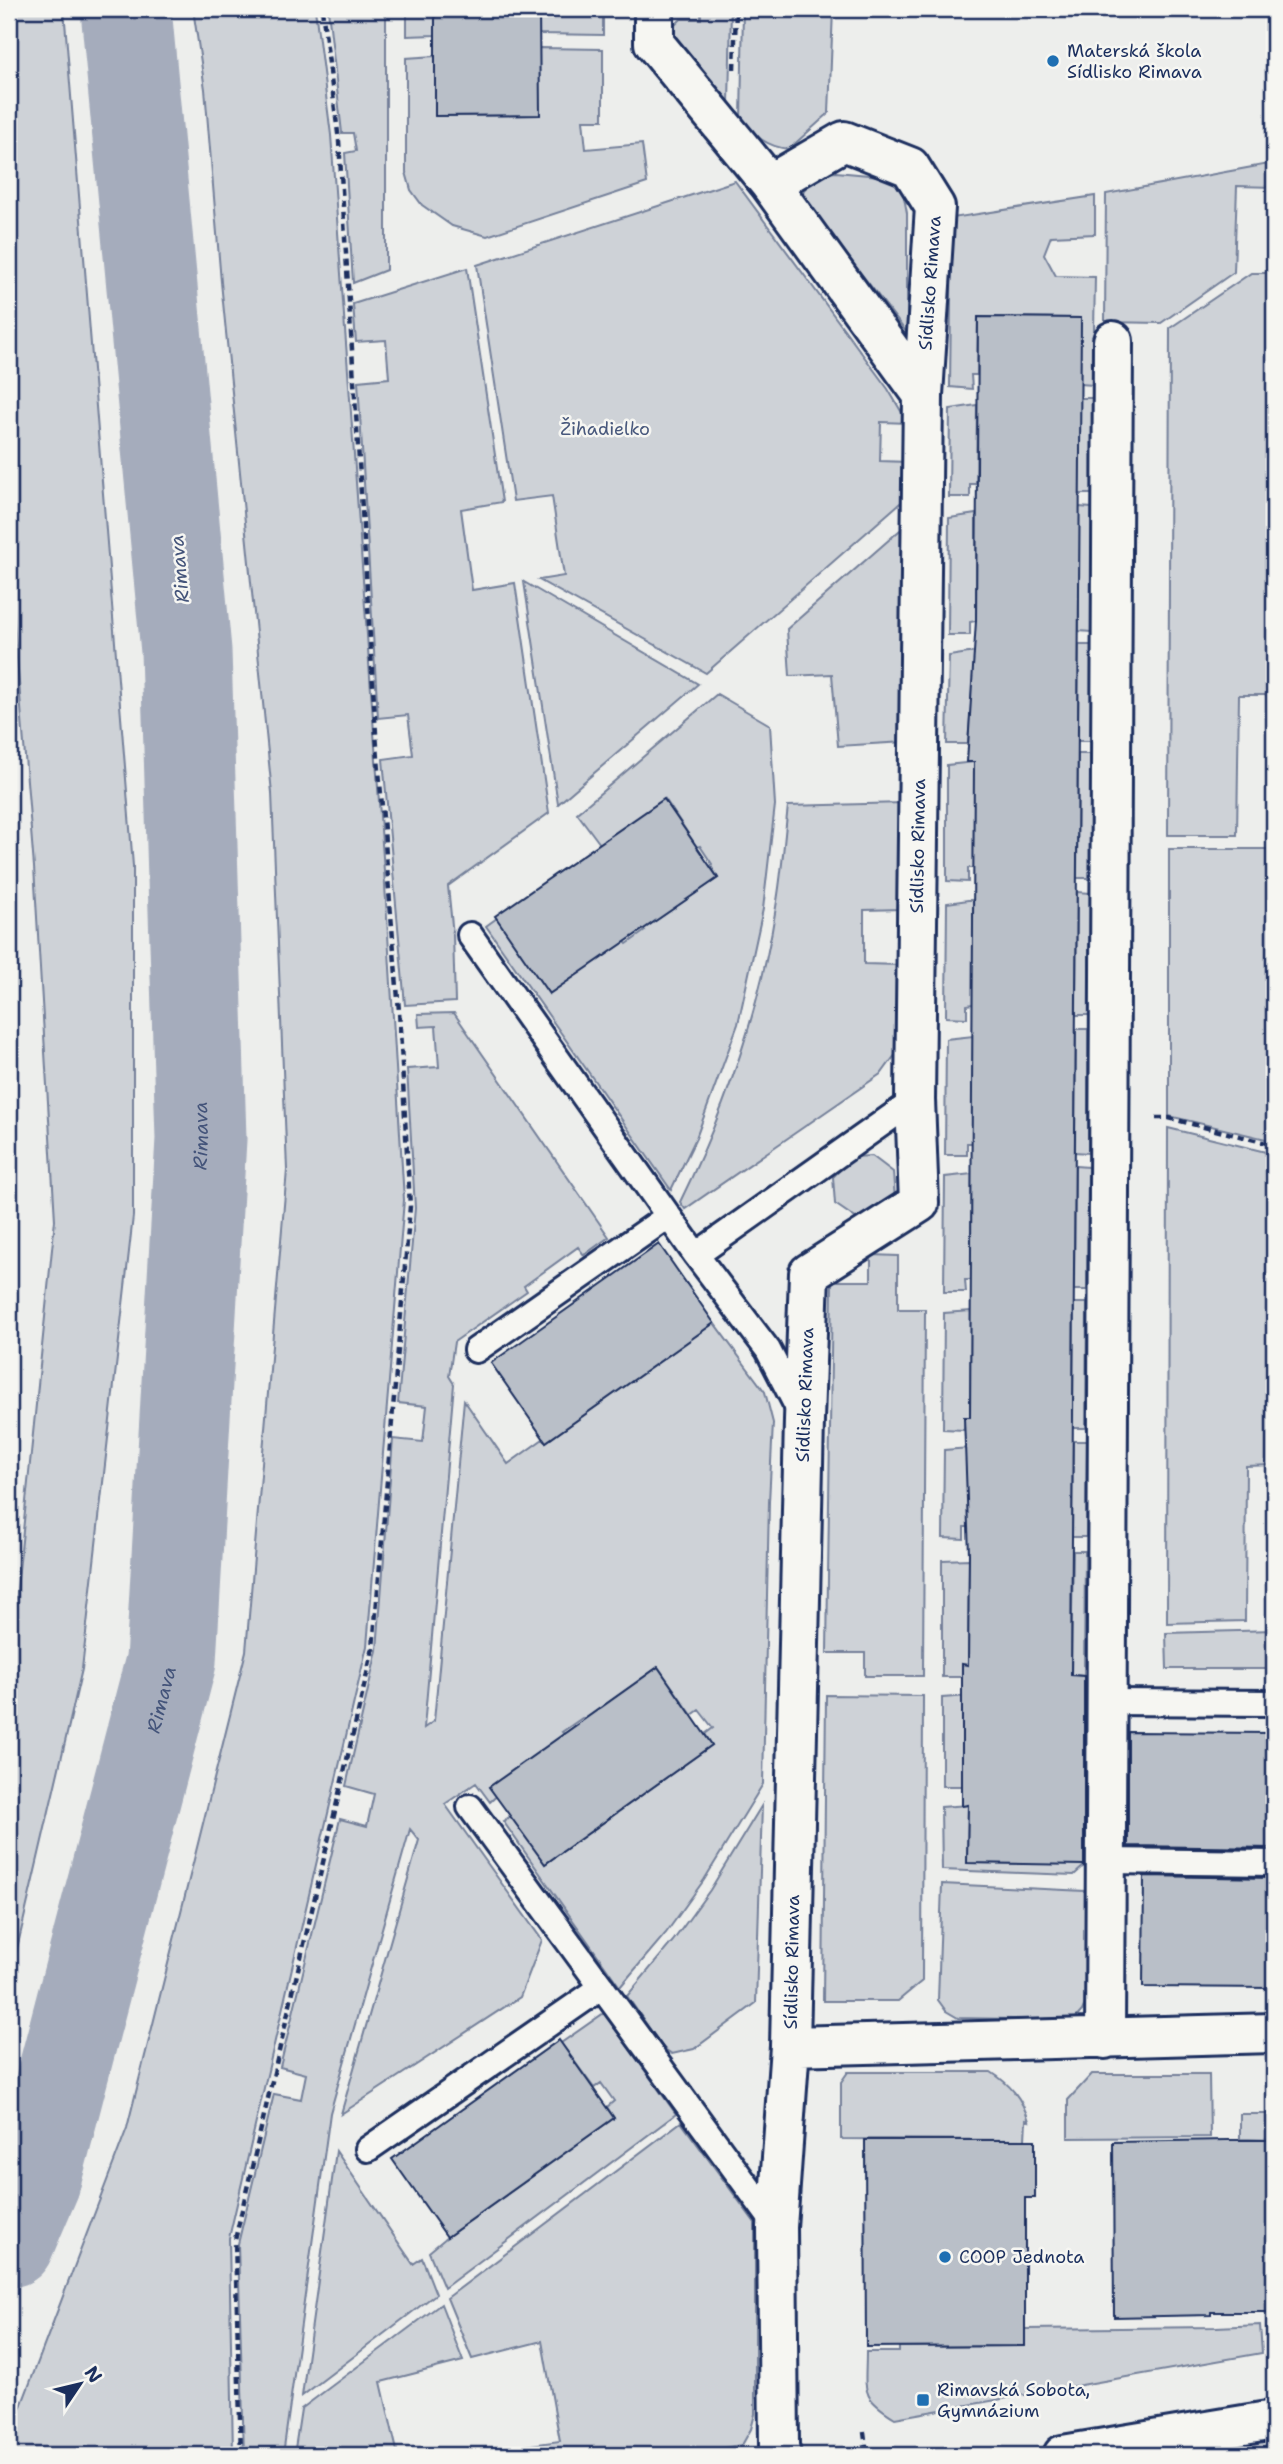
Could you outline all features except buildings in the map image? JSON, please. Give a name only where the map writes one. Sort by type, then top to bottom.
[{"type":"street","name":"Sídlisko Rimava","points":[[654,9],[654,43],[771,184],[923,394]]},
{"type":"street","name":"Sídlisko Rimava","points":[[771,184],[844,141],[910,167],[935,207],[923,394],[915,1100],[919,1203],[809,1273],[790,2046],[777,2227],[781,2455]]},
{"type":"street","points":[[1105,2039],[1113,341]]},
{"type":"street","points":[[790,2046],[1274,2033]]},
{"type":"street","points":[[1063,2455],[1274,2420]]},
{"type":"lane","points":[[470,935],[667,1217],[768,1350],[804,1420]]},
{"type":"lane","points":[[696,1255],[915,1100]]},
{"type":"lane","points":[[476,1350],[667,1217]]},
{"type":"lane","points":[[1107,1702],[1274,1703]]},
{"type":"lane","points":[[470,1807],[777,2227]]},
{"type":"lane","points":[[1106,1861],[1274,1863]]},
{"type":"lane","points":[[368,2149],[602,1987]]},
{"type":"path","points":[[241,2455],[235,2240],[373,1648],[410,1206],[399,1011],[376,734],[339,141],[323,9]]},
{"type":"path","points":[[1110,1118],[1168,1118],[1274,1145]]},
{"type":"path","points":[[864,2432],[867,2455]]},
{"type":"green space","points":[[9,9],[64,9],[133,866],[133,1216],[82,1669],[9,1983],[9,1667],[55,1220],[34,867],[9,560]]},
{"type":"green space","points":[[193,9],[315,9],[331,135],[385,885],[404,1200],[367,1646],[229,2238],[233,2455],[9,2455],[9,2438],[127,2128],[246,1651],[287,1170],[272,793],[221,282],[205,89]]},
{"type":"green space","points":[[328,9],[386,9],[386,270],[353,283],[345,153],[356,151],[353,133],[342,133]]},
{"type":"green space","points":[[407,9],[435,9],[435,35],[407,36]]},
{"type":"green space","points":[[539,9],[603,9],[603,35],[539,34]]},
{"type":"green space","points":[[701,9],[731,9],[729,104],[676,42],[672,32],[681,19],[701,19]]},
{"type":"green space","points":[[743,9],[833,9],[829,113],[789,149],[762,140],[741,120]]},
{"type":"green space","points":[[539,48],[603,49],[603,120],[583,120],[586,149],[642,144],[647,183],[487,236],[452,226],[422,205],[411,190],[406,172],[406,58],[435,56],[435,116],[539,115]]},
{"type":"green space","points":[[1274,163],[1274,187],[1237,186],[1234,272],[1161,323],[1105,322],[1106,194]]},
{"type":"green space","points":[[836,172],[890,177],[903,192],[907,213],[907,333],[805,201],[803,191],[811,182],[821,175]]},
{"type":"green space","name":"Žihadielko","points":[[735,181],[888,389],[908,423],[881,422],[880,461],[908,462],[907,497],[706,673],[539,580],[564,576],[552,496],[513,501],[477,265]]},
{"type":"green space","points":[[1095,196],[1095,234],[1051,236],[1044,254],[1056,276],[1095,277],[1093,385],[1080,384],[1080,318],[978,317],[977,375],[971,375],[972,389],[950,387],[952,218]]},
{"type":"green space","points":[[467,268],[502,502],[461,509],[472,590],[515,583],[549,813],[448,886],[455,1002],[405,1005],[383,759],[413,755],[408,715],[378,718],[358,381],[389,378],[386,340],[356,342],[353,304]]},
{"type":"green space","points":[[1251,273],[1274,273],[1274,414],[1269,415],[1274,460],[1274,695],[1239,695],[1237,835],[1168,835],[1170,328]]},
{"type":"green space","points":[[1080,398],[1093,398],[1092,494],[1079,494]]},
{"type":"green space","points":[[977,405],[976,484],[970,484],[970,497],[949,497],[950,409]]},
{"type":"green space","points":[[1079,507],[1092,508],[1091,632],[1079,631]]},
{"type":"green space","points":[[976,514],[976,621],[970,622],[970,635],[948,635],[949,518]]},
{"type":"green space","points":[[907,524],[905,742],[838,746],[832,674],[790,676],[787,629]]},
{"type":"green space","points":[[524,582],[698,684],[558,804]]},
{"type":"green space","points":[[1079,645],[1091,645],[1091,741],[1078,741]]},
{"type":"green space","points":[[975,652],[968,744],[947,744],[949,656]]},
{"type":"green space","points":[[717,694],[770,725],[775,805],[763,909],[738,1024],[696,1138],[671,1190],[486,926],[497,918],[627,944],[645,931],[643,929],[718,878],[700,846],[697,847],[665,799],[600,844],[577,813]]},
{"type":"green space","points":[[1078,754],[1090,754],[1090,878],[1077,878]]},
{"type":"green space","points":[[974,762],[974,868],[968,868],[968,882],[947,881],[947,765]]},
{"type":"green space","points":[[904,803],[902,909],[864,910],[864,964],[901,965],[901,1029],[895,1055],[882,1073],[685,1209],[680,1202],[726,1095],[761,984],[778,895],[788,806]]},
{"type":"green space","points":[[1169,849],[1274,849],[1274,1141],[1169,1116]]},
{"type":"green space","points":[[1077,892],[1090,893],[1089,1015],[1076,1015]]},
{"type":"green space","points":[[973,900],[973,1004],[967,1005],[967,1018],[946,1017],[947,903]]},
{"type":"green space","points":[[454,1013],[609,1237],[584,1255],[578,1247],[524,1286],[527,1291],[454,1342],[449,1376],[454,1384],[424,1728],[434,1721],[464,1400],[508,1464],[543,1439],[546,1442],[714,1323],[765,1392],[773,1423],[763,1784],[704,1880],[666,1933],[620,1987],[503,1821],[511,1816],[546,1863],[712,1745],[705,1734],[713,1728],[699,1710],[692,1715],[658,1667],[584,1720],[582,1718],[562,1732],[564,1734],[490,1802],[476,1783],[445,1804],[542,1940],[520,1997],[341,2114],[419,1840],[410,1829],[330,2113],[283,2455],[244,2455],[238,2244],[274,2094],[301,2099],[306,2074],[280,2067],[340,1819],[367,1826],[374,1794],[346,1786],[377,1650],[393,1439],[423,1442],[427,1406],[398,1403],[415,1208],[407,1069],[439,1067],[436,1026],[419,1027],[418,1014]]},
{"type":"green space","points":[[1076,1029],[1088,1029],[1088,1153],[1075,1152]]},
{"type":"green space","points":[[973,1036],[972,1143],[967,1143],[967,1155],[945,1155],[946,1039]]},
{"type":"green space","points":[[1168,1128],[1274,1154],[1274,1465],[1246,1466],[1245,1621],[1167,1623]]},
{"type":"green space","points":[[872,1156],[893,1172],[895,1200],[860,1221],[835,1204],[833,1177],[853,1157]]},
{"type":"green space","points":[[1075,1166],[1088,1167],[1087,1290],[1074,1290]]},
{"type":"green space","points":[[972,1174],[971,1280],[965,1280],[966,1292],[944,1292],[945,1177]]},
{"type":"green space","points":[[871,1255],[898,1256],[898,1309],[925,1309],[923,1676],[865,1676],[865,1653],[827,1653],[832,1281],[871,1281]]},
{"type":"green space","points":[[1074,1303],[1087,1303],[1086,1428],[1073,1428]]},
{"type":"green space","points":[[971,1311],[970,1417],[965,1417],[964,1430],[943,1429],[944,1313]]},
{"type":"green space","points":[[1073,1441],[1087,1441],[1086,1537],[1072,1537]]},
{"type":"green space","points":[[970,1448],[969,1527],[964,1527],[964,1539],[943,1538],[944,1450]]},
{"type":"green space","points":[[1073,1551],[1085,1551],[1084,1676],[1071,1675]]},
{"type":"green space","points":[[969,1559],[968,1665],[963,1665],[962,1677],[942,1677],[942,1560]]},
{"type":"green space","points":[[1274,1630],[1274,1669],[1167,1669],[1166,1633]]},
{"type":"green space","points":[[826,1695],[923,1696],[922,1981],[898,2001],[823,2001]]},
{"type":"green space","points":[[969,1696],[962,1786],[942,1786],[942,1698]]},
{"type":"green space","points":[[1083,1798],[1085,1865],[1074,1875],[942,1870],[941,1807],[968,1805],[967,1863],[1070,1864]]},
{"type":"green space","points":[[762,1805],[756,2003],[694,2049],[672,2054],[663,2048],[627,1996],[673,1941],[710,1890]]},
{"type":"green space","points":[[942,1884],[1085,1891],[1086,2001],[1074,2020],[958,2018],[946,2011],[938,2000]]},
{"type":"green space","points":[[604,2013],[676,2114],[444,2288],[429,2252],[614,2118],[607,2107],[614,2101],[601,2083],[594,2088],[561,2043]]},
{"type":"green space","points":[[848,2072],[991,2072],[1010,2087],[1023,2105],[1029,2121],[1026,2120],[1025,2140],[841,2139],[841,2082]]},
{"type":"green space","points":[[1092,2074],[1209,2074],[1210,2137],[1068,2138],[1068,2100]]},
{"type":"green space","points":[[1240,2114],[1274,2114],[1274,2140],[1240,2139]]},
{"type":"green space","points":[[681,2122],[755,2223],[755,2414],[751,2429],[742,2445],[681,2455],[458,2455],[560,2441],[542,2341],[472,2359],[447,2298]]},
{"type":"green space","points":[[336,2151],[413,2264],[422,2258],[436,2294],[302,2396]]},
{"type":"green space","points":[[441,2304],[463,2361],[381,2382],[398,2455],[294,2455],[301,2409]]},
{"type":"green space","points":[[1260,2325],[1262,2353],[895,2418],[875,2404],[867,2391],[866,2352],[899,2352],[899,2347],[1025,2346],[1025,2329]]},
{"type":"waterway","name":"Rimava","points":[[9,2242],[35,2181],[171,1661],[201,1139],[186,651],[126,9]]},
{"type":"place","name":"Materská škola Sídlisko Rimava","points":[[1053,61]]},
{"type":"place","name":"COOP Jednota","points":[[945,2257]]},
{"type":"place","name":"Rimavská Sobota, Gymnázium","points":[[923,2400]]}]
